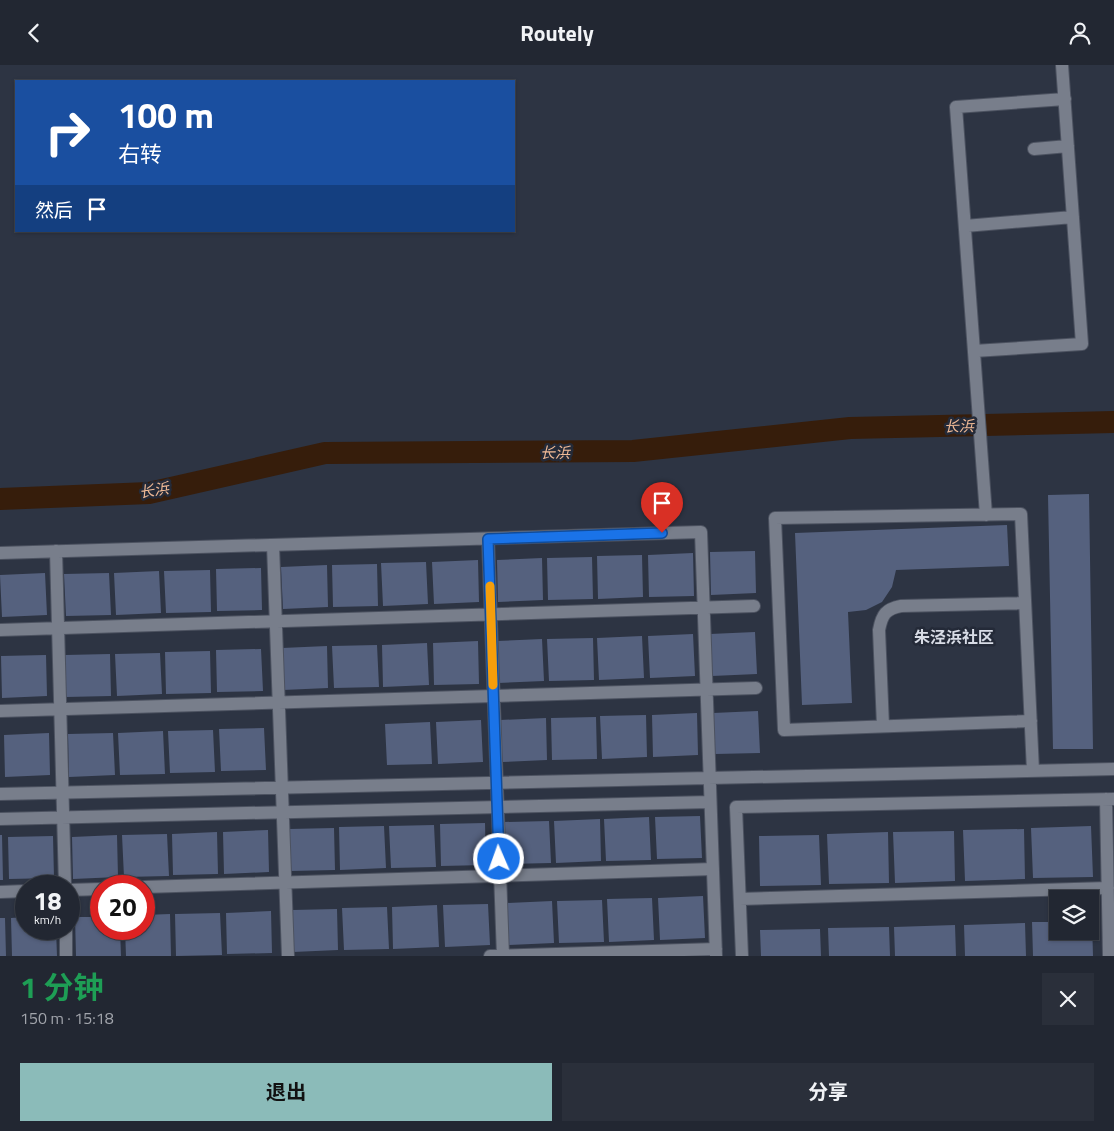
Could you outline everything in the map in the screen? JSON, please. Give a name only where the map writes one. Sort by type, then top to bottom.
[{"type":"lane","points":[[974,351],[1082,344],[1062,65]]},
{"type":"lane","points":[[986,515],[956,107],[1065,99]]},
{"type":"lane","points":[[1034,149],[1068,146]]},
{"type":"lane","points":[[965,226],[1073,217]]},
{"type":"lane","points":[[1031,721],[784,729],[775,518],[1021,514],[1031,721],[1033,771]]},
{"type":"lane","points":[[0,553],[701,532],[716,953],[490,956]]},
{"type":"lane","points":[[488,539],[503,956]]},
{"type":"lane","points":[[273,545],[288,956]]},
{"type":"lane","points":[[56,551],[65,875]]},
{"type":"lane","points":[[883,726],[879,629],[882,618],[890,608],[902,605],[1025,603]]},
{"type":"lane","points":[[0,630],[754,607]]},
{"type":"lane","points":[[0,711],[756,688]]},
{"type":"lane","points":[[0,793],[1114,769]]},
{"type":"lane","points":[[742,956],[736,807],[1110,799],[1109,956]]},
{"type":"lane","points":[[0,819],[710,802]]},
{"type":"lane","points":[[155,887],[713,869]]},
{"type":"lane","points":[[740,899],[1108,888]]},
{"type":"lane","points":[[0,892],[15,891]]},
{"type":"lane","points":[[66,940],[66,956]]},
{"type":"building","points":[[1089,494],[1093,749],[1053,749],[1048,495]]},
{"type":"building","points":[[1007,525],[1009,566],[896,570],[892,587],[882,602],[866,610],[848,612],[852,703],[802,705],[795,533]]},
{"type":"building","points":[[755,551],[756,593],[711,595],[710,552]]},
{"type":"building","points":[[693,553],[694,596],[649,597],[648,555]]},
{"type":"building","points":[[642,555],[643,597],[598,599],[597,556]]},
{"type":"building","points":[[592,557],[593,599],[548,600],[547,558]]},
{"type":"building","points":[[542,558],[543,600],[498,602],[497,560]]},
{"type":"building","points":[[478,560],[479,602],[434,604],[432,562]]},
{"type":"building","points":[[426,562],[428,604],[383,606],[381,563]]},
{"type":"building","points":[[377,564],[378,606],[333,607],[332,565]]},
{"type":"building","points":[[327,565],[328,607],[283,609],[281,567]]},
{"type":"building","points":[[261,568],[262,610],[217,611],[216,569]]},
{"type":"building","points":[[210,570],[211,612],[166,613],[164,571]]},
{"type":"building","points":[[159,571],[161,613],[116,615],[114,573]]},
{"type":"building","points":[[45,573],[47,615],[2,617],[0,575]]},
{"type":"building","points":[[109,573],[111,615],[66,616],[64,574]]},
{"type":"building","points":[[755,632],[757,674],[712,676],[710,634]]},
{"type":"building","points":[[693,634],[695,676],[650,678],[648,636]]},
{"type":"building","points":[[642,636],[644,678],[599,680],[597,638]]},
{"type":"building","points":[[593,638],[594,680],[549,681],[547,639]]},
{"type":"building","points":[[542,639],[544,681],[498,683],[497,641]]},
{"type":"building","points":[[478,641],[479,684],[434,685],[433,643]]},
{"type":"building","points":[[427,643],[429,685],[383,687],[382,645]]},
{"type":"building","points":[[377,645],[379,687],[334,688],[332,646]]},
{"type":"building","points":[[327,646],[328,688],[283,690],[282,648]]},
{"type":"building","points":[[261,649],[263,691],[217,692],[216,650]]},
{"type":"building","points":[[210,651],[211,693],[166,694],[165,652]]},
{"type":"building","points":[[160,653],[162,694],[117,696],[115,654]]},
{"type":"building","points":[[110,654],[111,696],[66,697],[65,655]]},
{"type":"building","points":[[46,655],[47,696],[2,698],[1,656]]},
{"type":"building","points":[[758,711],[760,753],[715,754],[713,713]]},
{"type":"building","points":[[697,713],[698,755],[653,757],[652,715]]},
{"type":"building","points":[[646,715],[647,757],[602,759],[600,716]]},
{"type":"building","points":[[596,717],[597,759],[552,760],[551,718]]},
{"type":"building","points":[[546,718],[547,760],[502,762],[500,720]]},
{"type":"building","points":[[481,720],[483,762],[438,764],[436,722]]},
{"type":"building","points":[[430,722],[432,764],[387,765],[385,724]]},
{"type":"building","points":[[264,728],[266,770],[221,771],[219,729]]},
{"type":"building","points":[[213,730],[215,772],[170,773],[168,731]]},
{"type":"building","points":[[163,731],[165,774],[120,775],[118,733]]},
{"type":"building","points":[[49,733],[50,775],[5,777],[4,735]]},
{"type":"building","points":[[113,733],[115,775],[69,777],[68,734]]},
{"type":"building","points":[[700,816],[702,858],[657,859],[655,817]]},
{"type":"building","points":[[649,817],[651,860],[606,861],[604,819]]},
{"type":"building","points":[[600,819],[601,861],[556,863],[554,821]]},
{"type":"building","points":[[549,821],[551,863],[505,864],[504,822]]},
{"type":"building","points":[[485,823],[486,865],[441,866],[440,824]]},
{"type":"building","points":[[434,825],[436,867],[391,868],[389,826]]},
{"type":"building","points":[[384,826],[386,868],[340,870],[339,827]]},
{"type":"building","points":[[1091,826],[1093,877],[1033,878],[1031,828]]},
{"type":"building","points":[[334,828],[335,870],[290,871],[289,829]]},
{"type":"building","points":[[1024,829],[1025,879],[965,881],[963,830]]},
{"type":"building","points":[[268,830],[269,872],[224,874],[223,832]]},
{"type":"building","points":[[954,831],[955,881],[895,883],[893,832]]},
{"type":"building","points":[[217,832],[218,874],[173,875],[172,834]]},
{"type":"building","points":[[888,832],[889,883],[829,884],[827,834]]},
{"type":"building","points":[[167,834],[169,876],[124,875],[122,835]]},
{"type":"building","points":[[0,835],[2,835],[3,880],[0,880]]},
{"type":"building","points":[[117,835],[118,875],[90,875],[90,878],[80,879],[80,875],[73,875],[72,837]]},
{"type":"building","points":[[819,835],[821,885],[760,886],[759,836]]},
{"type":"building","points":[[53,836],[54,875],[15,875],[15,879],[9,879],[8,837]]},
{"type":"building","points":[[703,896],[705,938],[660,940],[658,898]]},
{"type":"building","points":[[652,898],[654,940],[609,942],[607,899]]},
{"type":"building","points":[[602,900],[604,942],[559,943],[557,901]]},
{"type":"building","points":[[552,901],[554,943],[509,945],[507,903]]},
{"type":"building","points":[[488,904],[490,945],[445,947],[443,905]]},
{"type":"building","points":[[437,905],[439,947],[393,949],[392,907]]},
{"type":"building","points":[[387,907],[389,949],[344,950],[342,908]]},
{"type":"building","points":[[337,909],[338,950],[293,952],[292,910]]},
{"type":"building","points":[[271,911],[272,953],[227,954],[226,913]]},
{"type":"building","points":[[220,913],[222,955],[176,956],[175,914]]},
{"type":"building","points":[[170,914],[171,956],[126,956],[125,940],[155,940],[155,915]]},
{"type":"building","points":[[80,917],[90,917],[90,940],[120,940],[121,956],[76,956],[76,940],[80,940]]},
{"type":"building","points":[[0,918],[5,918],[6,956],[0,956]]},
{"type":"building","points":[[11,918],[15,918],[15,940],[56,940],[57,956],[12,956]]},
{"type":"building","points":[[1032,922],[1049,922],[1049,940],[1093,940],[1093,956],[1033,956]]},
{"type":"building","points":[[1025,923],[1026,956],[965,956],[964,925]]},
{"type":"building","points":[[955,925],[956,956],[895,956],[894,927]]},
{"type":"building","points":[[889,927],[890,956],[829,956],[828,928]]},
{"type":"building","points":[[820,929],[821,956],[761,956],[760,930]]},
{"type":"waterway","name":"长浜","points":[[0,499],[149,493],[325,453],[633,451],[850,428],[1114,422]]},
{"type":"slow traffic","points":[[490,586],[493,685]]},
{"type":"district","name":"朱泾浜社区","points":[[954,637]]},
{"type":"route","points":[[499,859],[488,539],[662,533]]}]
